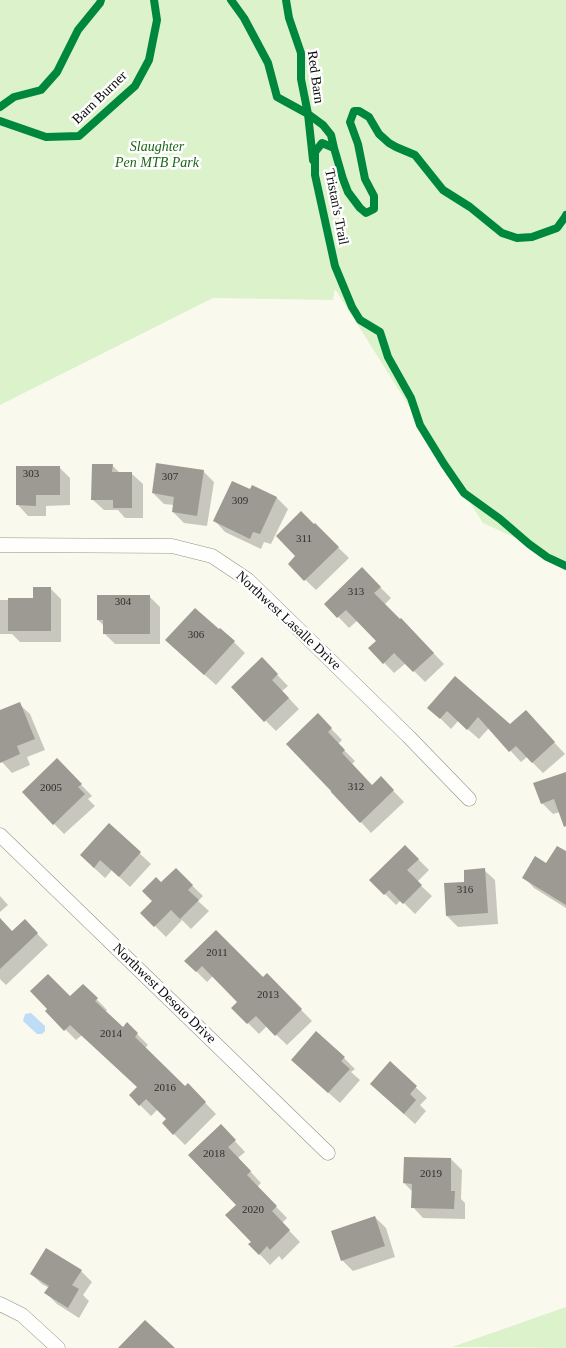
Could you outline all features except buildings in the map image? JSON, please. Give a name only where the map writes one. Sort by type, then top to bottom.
[{"type":"street","name":"Northwest Lasalle Drive","points":[[0,545],[172,546],[212,556],[248,580],[409,737],[469,799]]},
{"type":"street","name":"Northwest Desoto Drive","points":[[0,835],[328,1153]]},
{"type":"street","points":[[0,1304],[22,1315],[58,1348]]},
{"type":"green space","name":"Slaughter Pen MTB Park","points":[[0,0],[566,0],[566,561],[483,523],[335,289],[333,300],[213,298],[0,405]]},
{"type":"green space","points":[[566,1307],[566,1348],[452,1347]]},
{"type":"water","points":[[31,1013],[45,1026],[45,1031],[42,1034],[37,1034],[23,1021],[25,1014]]},
{"type":"cycle path","points":[[0,107],[14,97],[41,90],[57,72],[78,30],[101,0]]},
{"type":"cycle path","name":"Barn Burner","points":[[0,121],[46,137],[79,136],[135,86],[149,60],[157,20],[154,0]]},
{"type":"cycle path","name":"Red Barn","points":[[231,0],[244,18],[268,63],[277,97],[308,114],[313,160]]},
{"type":"cycle path","name":"Red Barn","points":[[286,0],[289,18],[301,53],[301,79],[308,114],[323,125],[331,135],[334,148]]},
{"type":"cycle path","name":"Tristan's Trail","points":[[566,215],[557,228],[532,237],[517,238],[502,233],[470,207],[443,190],[415,155],[389,143],[379,134],[369,117],[359,111],[354,111],[350,122],[358,144],[365,179],[374,196],[374,209],[366,213],[348,192],[334,148],[322,143],[315,152],[315,175],[335,266],[352,307],[360,320],[380,332],[388,357],[411,398],[420,425],[464,493],[547,557],[566,566]]}]
